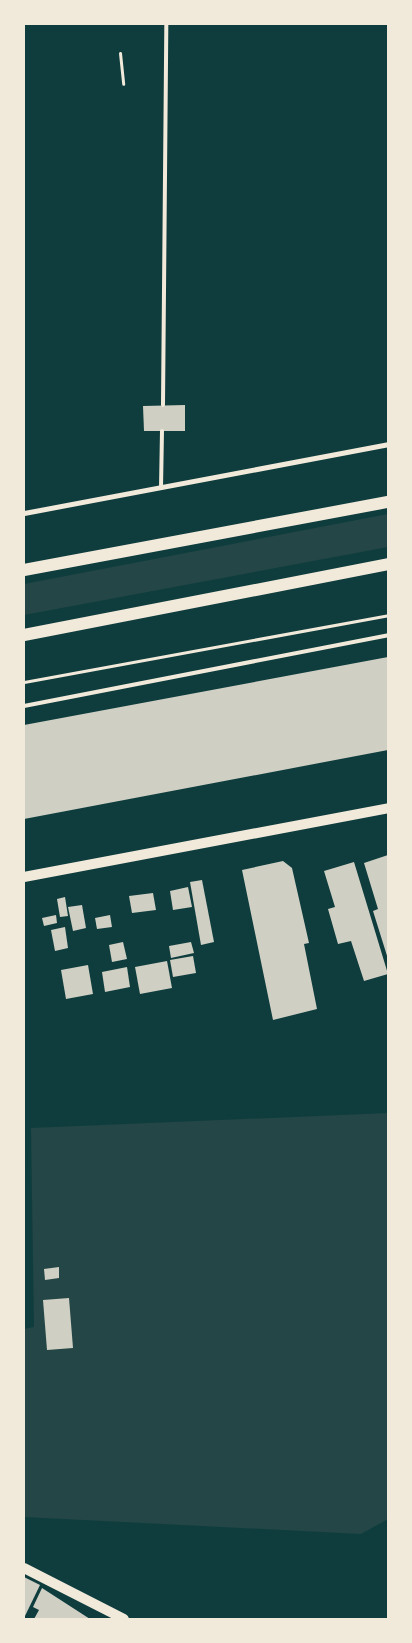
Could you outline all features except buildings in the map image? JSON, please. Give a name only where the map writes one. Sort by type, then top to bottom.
[{"type":"main road","points":[[24,570],[388,502]]},
{"type":"main road","points":[[24,635],[388,564]]},
{"type":"main road","points":[[24,876],[388,808]]},
{"type":"main road","points":[[24,1568],[124,1619]]},
{"type":"street","points":[[24,513],[388,444]]},
{"type":"lane","points":[[163,405],[166,24]]},
{"type":"lane","points":[[161,488],[162,431]]},
{"type":"lane","points":[[24,706],[388,635]]},
{"type":"path","points":[[120,53],[123,84]]},
{"type":"path","points":[[24,682],[388,615]]},
{"type":"shaded area","points":[[388,514],[388,547],[24,615],[24,584]]},
{"type":"shaded area","points":[[388,1113],[388,1519],[361,1534],[24,1517],[24,1329],[34,1327],[31,1128]]}]
